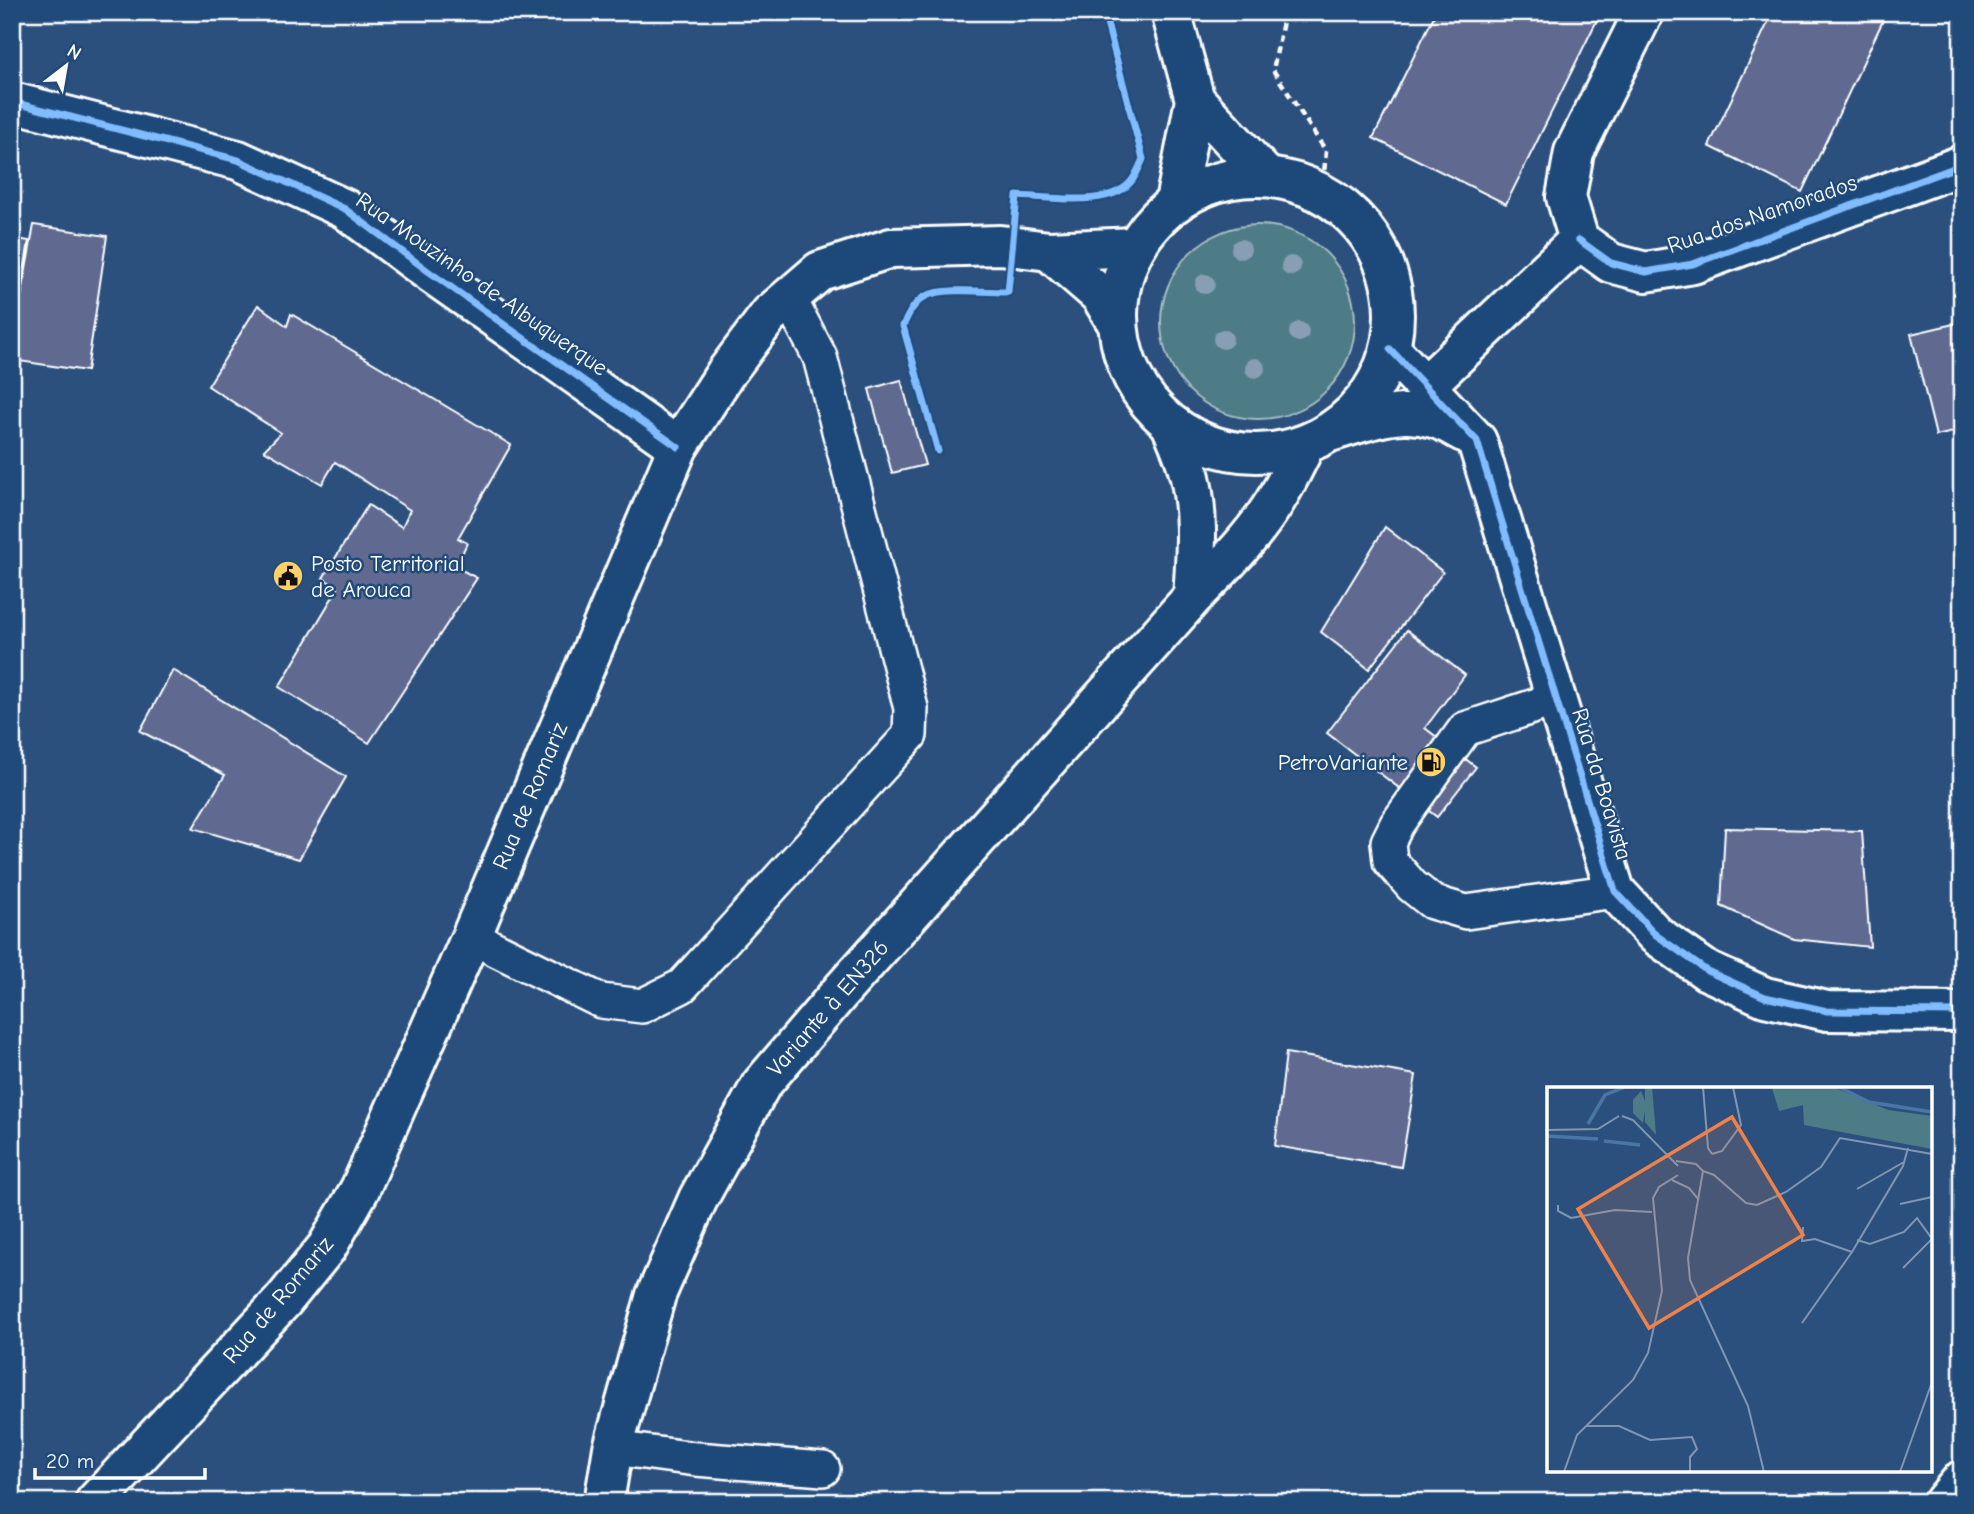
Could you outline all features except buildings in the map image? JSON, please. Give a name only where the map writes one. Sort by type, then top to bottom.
[{"type":"main road","points":[[1171,12],[1195,100],[1175,202]]},
{"type":"main road","points":[[1425,386],[1579,240],[1566,197],[1574,152],[1644,12]]},
{"type":"main road","points":[[1195,100],[1267,177]]},
{"type":"main road","name":"Rua Mouzinho de Albuquerque","points":[[12,102],[238,160],[345,209],[428,271],[678,447]]},
{"type":"main road","name":"Rua dos Namorados","points":[[1579,240],[1611,263],[1646,272],[1693,264],[1962,165]]},
{"type":"main road","points":[[1319,438],[1359,408],[1378,381],[1390,349],[1394,309],[1386,269],[1368,234],[1341,206],[1306,186],[1267,177],[1235,178],[1203,187],[1175,202],[1152,222],[1135,247],[1120,284],[1117,323],[1125,362],[1143,397],[1171,425],[1213,447],[1259,454],[1319,438],[1388,414],[1437,418],[1477,441]]},
{"type":"main road","name":"Rua de Romariz","points":[[95,1502],[283,1301],[327,1247],[360,1189],[471,937],[678,447],[725,374],[770,314],[820,271],[891,248],[1000,245],[1049,251],[1135,247]]},
{"type":"main road","points":[[1049,251],[1100,296],[1117,323]]},
{"type":"main road","name":"Rua da Boavista","points":[[1390,349],[1477,441],[1615,891],[1656,934],[1697,964],[1765,997],[1826,1011],[1962,1012]]},
{"type":"main road","points":[[1171,425],[1187,467],[1195,510],[1193,597]]},
{"type":"main road","name":"Variante à EN326","points":[[604,1502],[613,1448],[656,1295],[698,1199],[761,1086],[851,980],[1248,539],[1319,438]]},
{"type":"main road","points":[[1944,1502],[1962,1480]]},
{"type":"lane","points":[[471,937],[601,1002],[642,1006],[682,986],[910,735],[911,708],[820,358],[789,298]]},
{"type":"lane","points":[[1556,699],[1465,729],[1397,824],[1388,842],[1390,861],[1412,886],[1432,902],[1466,912],[1615,891]]},
{"type":"lane","points":[[613,1448],[696,1459],[823,1469]]},
{"type":"path","points":[[1285,12],[1273,70],[1326,151],[1322,195]]},
{"type":"green space","points":[[1258,225],[1277,226],[1295,232],[1327,253],[1348,285],[1354,303],[1354,341],[1348,359],[1327,391],[1295,412],[1277,418],[1258,419],[1239,418],[1221,412],[1189,391],[1168,359],[1162,341],[1161,322],[1162,303],[1168,285],[1189,253],[1221,232],[1239,226]]},
{"type":"cycle path","points":[[938,451],[903,326],[912,309],[926,296],[934,293],[1008,292],[1017,196],[1080,199],[1111,194],[1124,188],[1133,179],[1143,159],[1104,12]]},
{"type":"cycle path","points":[[12,102],[238,160],[345,209],[428,271],[678,447]]},
{"type":"cycle path","points":[[1579,240],[1611,263],[1646,272],[1693,264],[1962,165]]},
{"type":"cycle path","points":[[1390,349],[1477,441],[1615,891],[1656,935],[1707,971],[1765,997],[1827,1011],[1962,1012]]},
{"type":"place","name":"Posto Territorial de Arouca","points":[[288,576]]},
{"type":"place","name":"PetroVariante","points":[[1431,762]]}]
